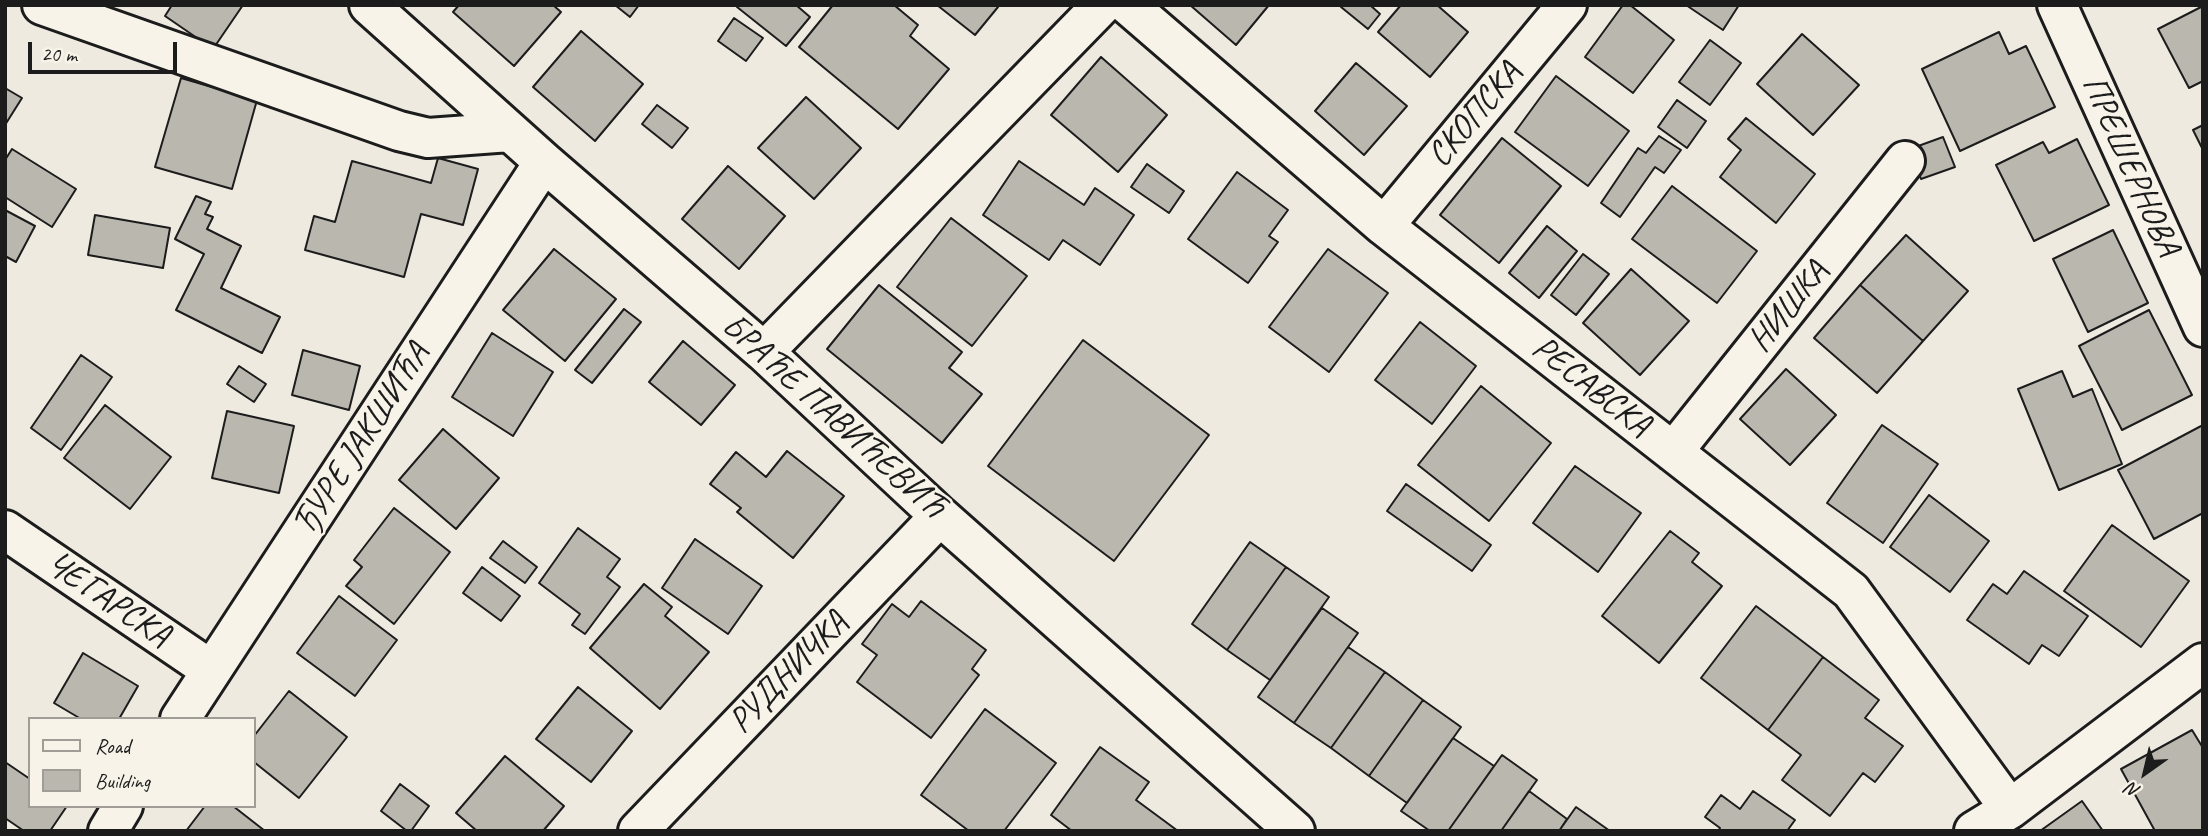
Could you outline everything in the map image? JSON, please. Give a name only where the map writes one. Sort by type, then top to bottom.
[{"type":"street","points":[[42,5],[399,131],[428,138],[510,132]]},
{"type":"street","name":"БРАЋЕ ПАВИЋЕВИЋ","points":[[369,5],[544,162],[764,352],[940,516],[1295,831]]},
{"type":"street","points":[[764,352],[1102,5]]},
{"type":"street","name":"РЕСАВСКА","points":[[1128,5],[1384,226],[1851,591],[2010,809]]},
{"type":"street","name":"СКОПСКА","points":[[1384,226],[1567,5]]},
{"type":"street","name":"ПРЕШЕРНОВА","points":[[2057,5],[2203,327]]},
{"type":"street","name":"НИШКА","points":[[1674,452],[1905,161]]},
{"type":"street","name":"ЂУРЕ ЈАКШИЋА","points":[[181,717],[544,162]]},
{"type":"street","name":"РУДНИЧКА","points":[[638,831],[940,516]]},
{"type":"street","name":"ЧЕГАРСКА","points":[[5,530],[211,670]]},
{"type":"street","points":[[1974,831],[2010,809],[2203,663]]},
{"type":"street","points":[[108,831],[122,808]]},
{"type":"building","points":[[172,5],[243,5],[213,49],[165,16]]},
{"type":"building","points":[[459,5],[553,5],[561,12],[514,66],[453,12]]},
{"type":"building","points":[[615,5],[639,5],[630,17]]},
{"type":"building","points":[[796,5],[810,17],[786,46],[737,7]]},
{"type":"building","points":[[833,5],[894,5],[918,25],[910,36],[949,69],[898,129],[799,47]]},
{"type":"building","points":[[937,5],[996,5],[998,7],[975,35]]},
{"type":"building","points":[[1190,5],[1269,5],[1236,45]]},
{"type":"building","points":[[1370,5],[1380,14],[1368,29],[1341,7]]},
{"type":"building","points":[[1401,5],[1437,5],[1468,32],[1430,77],[1378,32]]},
{"type":"building","points":[[1623,5],[1630,5],[1674,40],[1633,93],[1585,57]]},
{"type":"building","points":[[1686,5],[1739,5],[1723,30]]},
{"type":"building","points":[[2203,6],[2203,81],[2189,88],[2158,29]]},
{"type":"building","points":[[734,18],[763,38],[746,61],[718,41]]},
{"type":"building","points":[[581,31],[643,84],[595,141],[533,87]]},
{"type":"building","points":[[1999,32],[2009,54],[2026,46],[2055,107],[1960,151],[1922,69]]},
{"type":"building","points":[[1802,34],[1859,85],[1813,135],[1757,84]]},
{"type":"building","points":[[1710,40],[1741,63],[1710,105],[1679,82]]},
{"type":"building","points":[[1101,57],[1167,115],[1118,172],[1051,115]]},
{"type":"building","points":[[1356,63],[1407,106],[1364,155],[1315,111]]},
{"type":"building","points":[[1556,76],[1629,131],[1588,186],[1515,132]]},
{"type":"building","points":[[181,78],[257,100],[232,189],[155,167]]},
{"type":"building","points":[[5,88],[22,98],[5,125]]},
{"type":"building","points":[[806,97],[861,148],[814,199],[758,148]]},
{"type":"building","points":[[1677,100],[1706,121],[1687,148],[1658,127]]},
{"type":"building","points":[[657,105],[688,128],[672,148],[642,124]]},
{"type":"building","points":[[1746,118],[1815,174],[1776,223],[1720,177],[1741,150],[1728,139]]},
{"type":"building","points":[[2203,125],[2203,150],[2193,130]]},
{"type":"building","points":[[1659,136],[1681,150],[1664,173],[1655,167],[1620,217],[1601,203],[1638,148],[1646,153]]},
{"type":"building","points":[[1943,137],[1955,167],[1921,179],[1910,149]]},
{"type":"building","points":[[1502,138],[1561,186],[1499,263],[1440,215]]},
{"type":"building","points":[[2077,139],[2109,205],[2034,241],[1996,165],[2043,142],[2049,153]]},
{"type":"building","points":[[12,149],[76,189],[52,227],[5,197],[5,160]]},
{"type":"building","points":[[438,158],[478,169],[463,225],[421,214],[404,277],[305,250],[314,216],[335,222],[352,161],[431,183]]},
{"type":"building","points":[[1019,161],[1084,205],[1095,188],[1134,215],[1100,265],[1063,240],[1049,260],[983,215]]},
{"type":"building","points":[[1147,164],[1184,191],[1169,213],[1131,187]]},
{"type":"building","points":[[728,166],[785,216],[739,269],[682,219]]},
{"type":"building","points":[[1237,172],[1288,210],[1269,236],[1278,242],[1248,283],[1188,239]]},
{"type":"building","points":[[1672,186],[1757,251],[1717,303],[1632,239]]},
{"type":"building","points":[[196,196],[211,202],[205,214],[213,217],[207,229],[241,246],[221,288],[280,317],[262,353],[176,310],[204,254],[175,239]]},
{"type":"building","points":[[5,210],[35,226],[16,262],[5,256]]},
{"type":"building","points":[[95,215],[170,228],[163,268],[88,255]]},
{"type":"building","points":[[951,218],[1027,276],[972,346],[897,287]]},
{"type":"building","points":[[1547,226],[1577,251],[1539,298],[1509,273]]},
{"type":"building","points":[[2113,230],[2148,303],[2088,332],[2053,259]]},
{"type":"building","points":[[1906,235],[1968,291],[1923,341],[1860,285]]},
{"type":"building","points":[[554,249],[616,299],[565,361],[503,310]]},
{"type":"building","points":[[1328,249],[1388,293],[1329,372],[1269,327]]},
{"type":"building","points":[[1583,254],[1609,274],[1576,315],[1551,295]]},
{"type":"building","points":[[1631,269],[1689,321],[1640,375],[1583,323]]},
{"type":"building","points":[[879,285],[962,352],[949,368],[982,394],[942,443],[827,349]]},
{"type":"building","points":[[1860,285],[1923,341],[1877,393],[1814,338]]},
{"type":"building","points":[[624,309],[641,322],[592,383],[575,370]]},
{"type":"building","points":[[2149,310],[2192,395],[2122,430],[2079,346]]},
{"type":"building","points":[[1420,322],[1476,366],[1432,424],[1375,380]]},
{"type":"building","points":[[492,333],[553,372],[513,436],[452,397]]},
{"type":"building","points":[[1083,340],[1209,435],[1114,561],[988,466]]},
{"type":"building","points":[[683,341],[735,385],[701,425],[649,382]]},
{"type":"building","points":[[303,350],[360,366],[349,410],[292,395]]},
{"type":"building","points":[[81,355],[112,377],[61,450],[31,428]]},
{"type":"building","points":[[239,366],[266,384],[254,402],[227,384]]},
{"type":"building","points":[[1786,369],[1836,415],[1790,465],[1740,419]]},
{"type":"building","points":[[2062,371],[2073,397],[2092,389],[2122,464],[2059,490],[2018,389]]},
{"type":"building","points":[[1481,386],[1551,443],[1489,521],[1418,465]]},
{"type":"building","points":[[105,405],[171,457],[130,509],[64,458]]},
{"type":"building","points":[[227,411],[294,426],[279,493],[212,478]]},
{"type":"building","points":[[1882,425],[1938,464],[1883,543],[1827,503]]},
{"type":"building","points":[[2203,425],[2203,513],[2154,539],[2118,470]]},
{"type":"building","points":[[443,429],[499,478],[456,529],[399,480]]},
{"type":"building","points":[[787,451],[844,496],[793,558],[737,512],[741,508],[710,484],[736,452],[766,477]]},
{"type":"building","points":[[1575,466],[1641,513],[1598,572],[1533,523]]},
{"type":"building","points":[[1406,484],[1491,545],[1472,571],[1387,511]]},
{"type":"building","points":[[1929,495],[1989,541],[1950,592],[1890,547]]},
{"type":"building","points":[[394,508],[450,552],[394,624],[346,586],[362,567],[354,560]]},
{"type":"building","points":[[2112,525],[2189,581],[2141,647],[2064,591]]},
{"type":"building","points":[[578,528],[620,559],[607,577],[620,587],[585,634],[572,625],[580,614],[539,583]]},
{"type":"building","points":[[1670,531],[1699,553],[1692,562],[1722,586],[1659,663],[1602,616]]},
{"type":"building","points":[[695,539],[762,586],[728,634],[662,588]]},
{"type":"building","points":[[503,541],[537,567],[525,583],[490,558]]},
{"type":"building","points":[[1250,542],[1286,567],[1227,650],[1192,624]]},
{"type":"building","points":[[482,567],[520,596],[501,621],[463,593]]},
{"type":"building","points":[[1286,567],[1329,597],[1270,680],[1227,650]]},
{"type":"building","points":[[2024,571],[2088,616],[2059,656],[2042,645],[2029,664],[1967,620],[1993,584],[2007,594]]},
{"type":"building","points":[[644,584],[672,607],[665,616],[709,652],[660,709],[590,648]]},
{"type":"building","points":[[339,596],[397,640],[355,696],[297,653]]},
{"type":"building","points":[[921,601],[986,650],[972,669],[979,675],[931,738],[857,682],[877,655],[862,644],[892,604],[909,617]]},
{"type":"building","points":[[1756,606],[1823,657],[1768,730],[1701,678]]},
{"type":"building","points":[[1322,608],[1358,633],[1294,723],[1258,697]]},
{"type":"building","points":[[1348,647],[1385,672],[1331,748],[1294,723]]},
{"type":"building","points":[[83,653],[138,686],[120,717],[78,717],[54,703]]},
{"type":"building","points":[[1823,657],[1879,700],[1865,718],[1903,746],[1875,782],[1863,773],[1830,816],[1782,780],[1801,755],[1768,730]]},
{"type":"building","points":[[1385,672],[1423,700],[1369,776],[1331,748]]},
{"type":"building","points":[[578,687],[632,731],[591,782],[536,739]]},
{"type":"building","points":[[289,691],[347,737],[299,798],[256,764],[256,733]]},
{"type":"building","points":[[1423,700],[1461,727],[1407,803],[1369,776]]},
{"type":"building","points":[[985,709],[1056,763],[1004,831],[969,831],[921,795]]},
{"type":"building","points":[[2192,730],[2203,748],[2203,831],[2155,831],[2121,769]]},
{"type":"building","points":[[1453,738],[1494,766],[1448,831],[1430,831],[1401,811]]},
{"type":"building","points":[[1100,747],[1149,782],[1136,800],[1178,831],[1072,831],[1051,815]]},
{"type":"building","points":[[1502,755],[1537,780],[1501,831],[1448,831]]},
{"type":"building","points":[[505,756],[564,806],[543,831],[477,831],[456,813]]},
{"type":"building","points":[[5,762],[28,778],[28,808],[66,808],[50,831],[24,831],[5,818]]},
{"type":"building","points":[[400,784],[429,806],[411,831],[407,831],[381,811]]},
{"type":"building","points":[[1529,791],[1567,819],[1559,831],[1501,831]]},
{"type":"building","points":[[1753,791],[1795,820],[1787,831],[1718,831],[1720,828],[1705,817],[1721,795],[1740,809]]},
{"type":"building","points":[[2082,801],[2103,831],[2040,831]]},
{"type":"building","points":[[1576,807],[1610,831],[1559,831]]},
{"type":"building","points":[[203,808],[236,808],[265,831],[186,831]]}]
